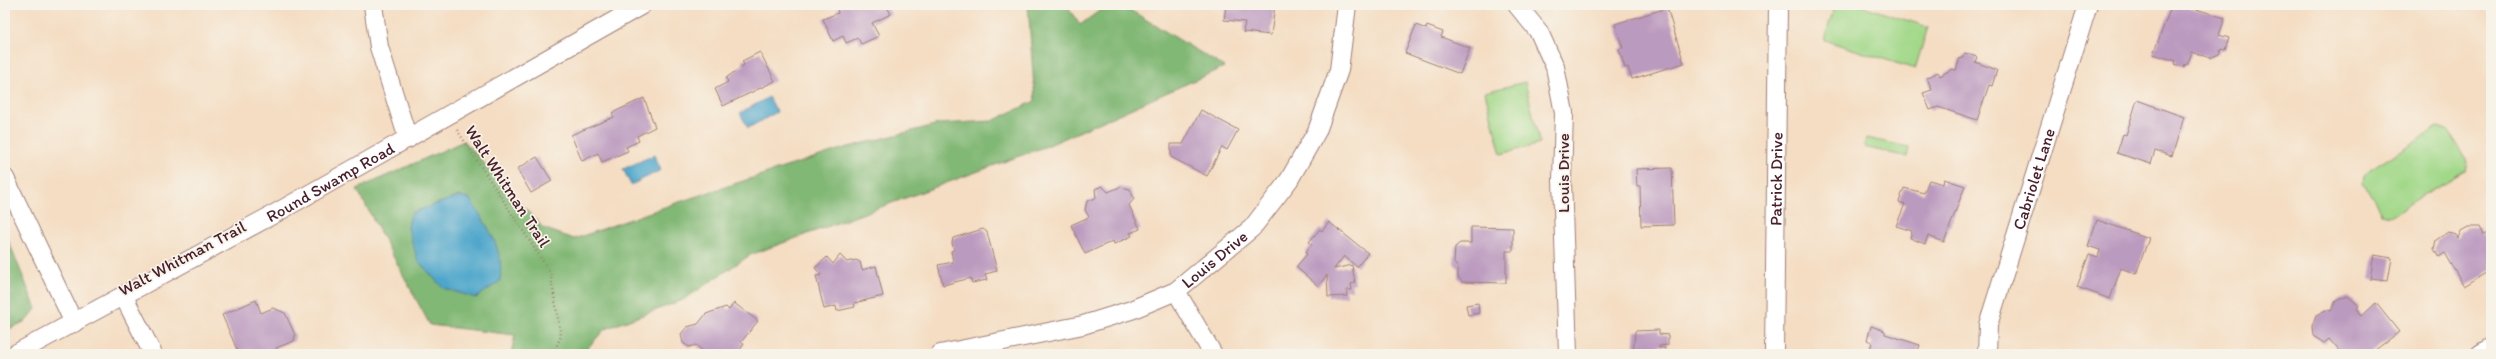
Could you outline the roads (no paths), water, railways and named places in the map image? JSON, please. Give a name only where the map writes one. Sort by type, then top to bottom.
[{"type":"street","points":[[373,5],[379,47],[408,139]]},
{"type":"street","name":"Round Swamp Road","points":[[15,354],[124,297],[408,139],[642,5]]},
{"type":"street","name":"Louis Drive","points":[[940,354],[1083,325],[1131,310],[1176,291],[1252,228],[1289,180],[1317,130],[1339,70],[1347,5]]},
{"type":"street","name":"Louis Drive","points":[[1517,5],[1539,32],[1555,67],[1564,113],[1562,180],[1568,354]]},
{"type":"street","name":"Patrick Drive","points":[[1774,354],[1778,5]]},
{"type":"street","name":"Cabriolet Lane","points":[[1987,354],[1988,325],[2088,5]]},
{"type":"street","points":[[5,178],[74,323]]},
{"type":"street","points":[[1176,291],[1213,354]]},
{"type":"street","points":[[124,297],[153,354]]},
{"type":"street","points":[[2480,354],[2491,347]]},
{"type":"water","points":[[769,97],[777,112],[748,128],[740,113]]},
{"type":"water","points":[[654,155],[661,170],[631,185],[623,169]]},
{"type":"water","points":[[459,196],[469,198],[475,207],[493,237],[500,258],[500,281],[476,298],[443,288],[418,261],[408,228],[411,213]]}]
